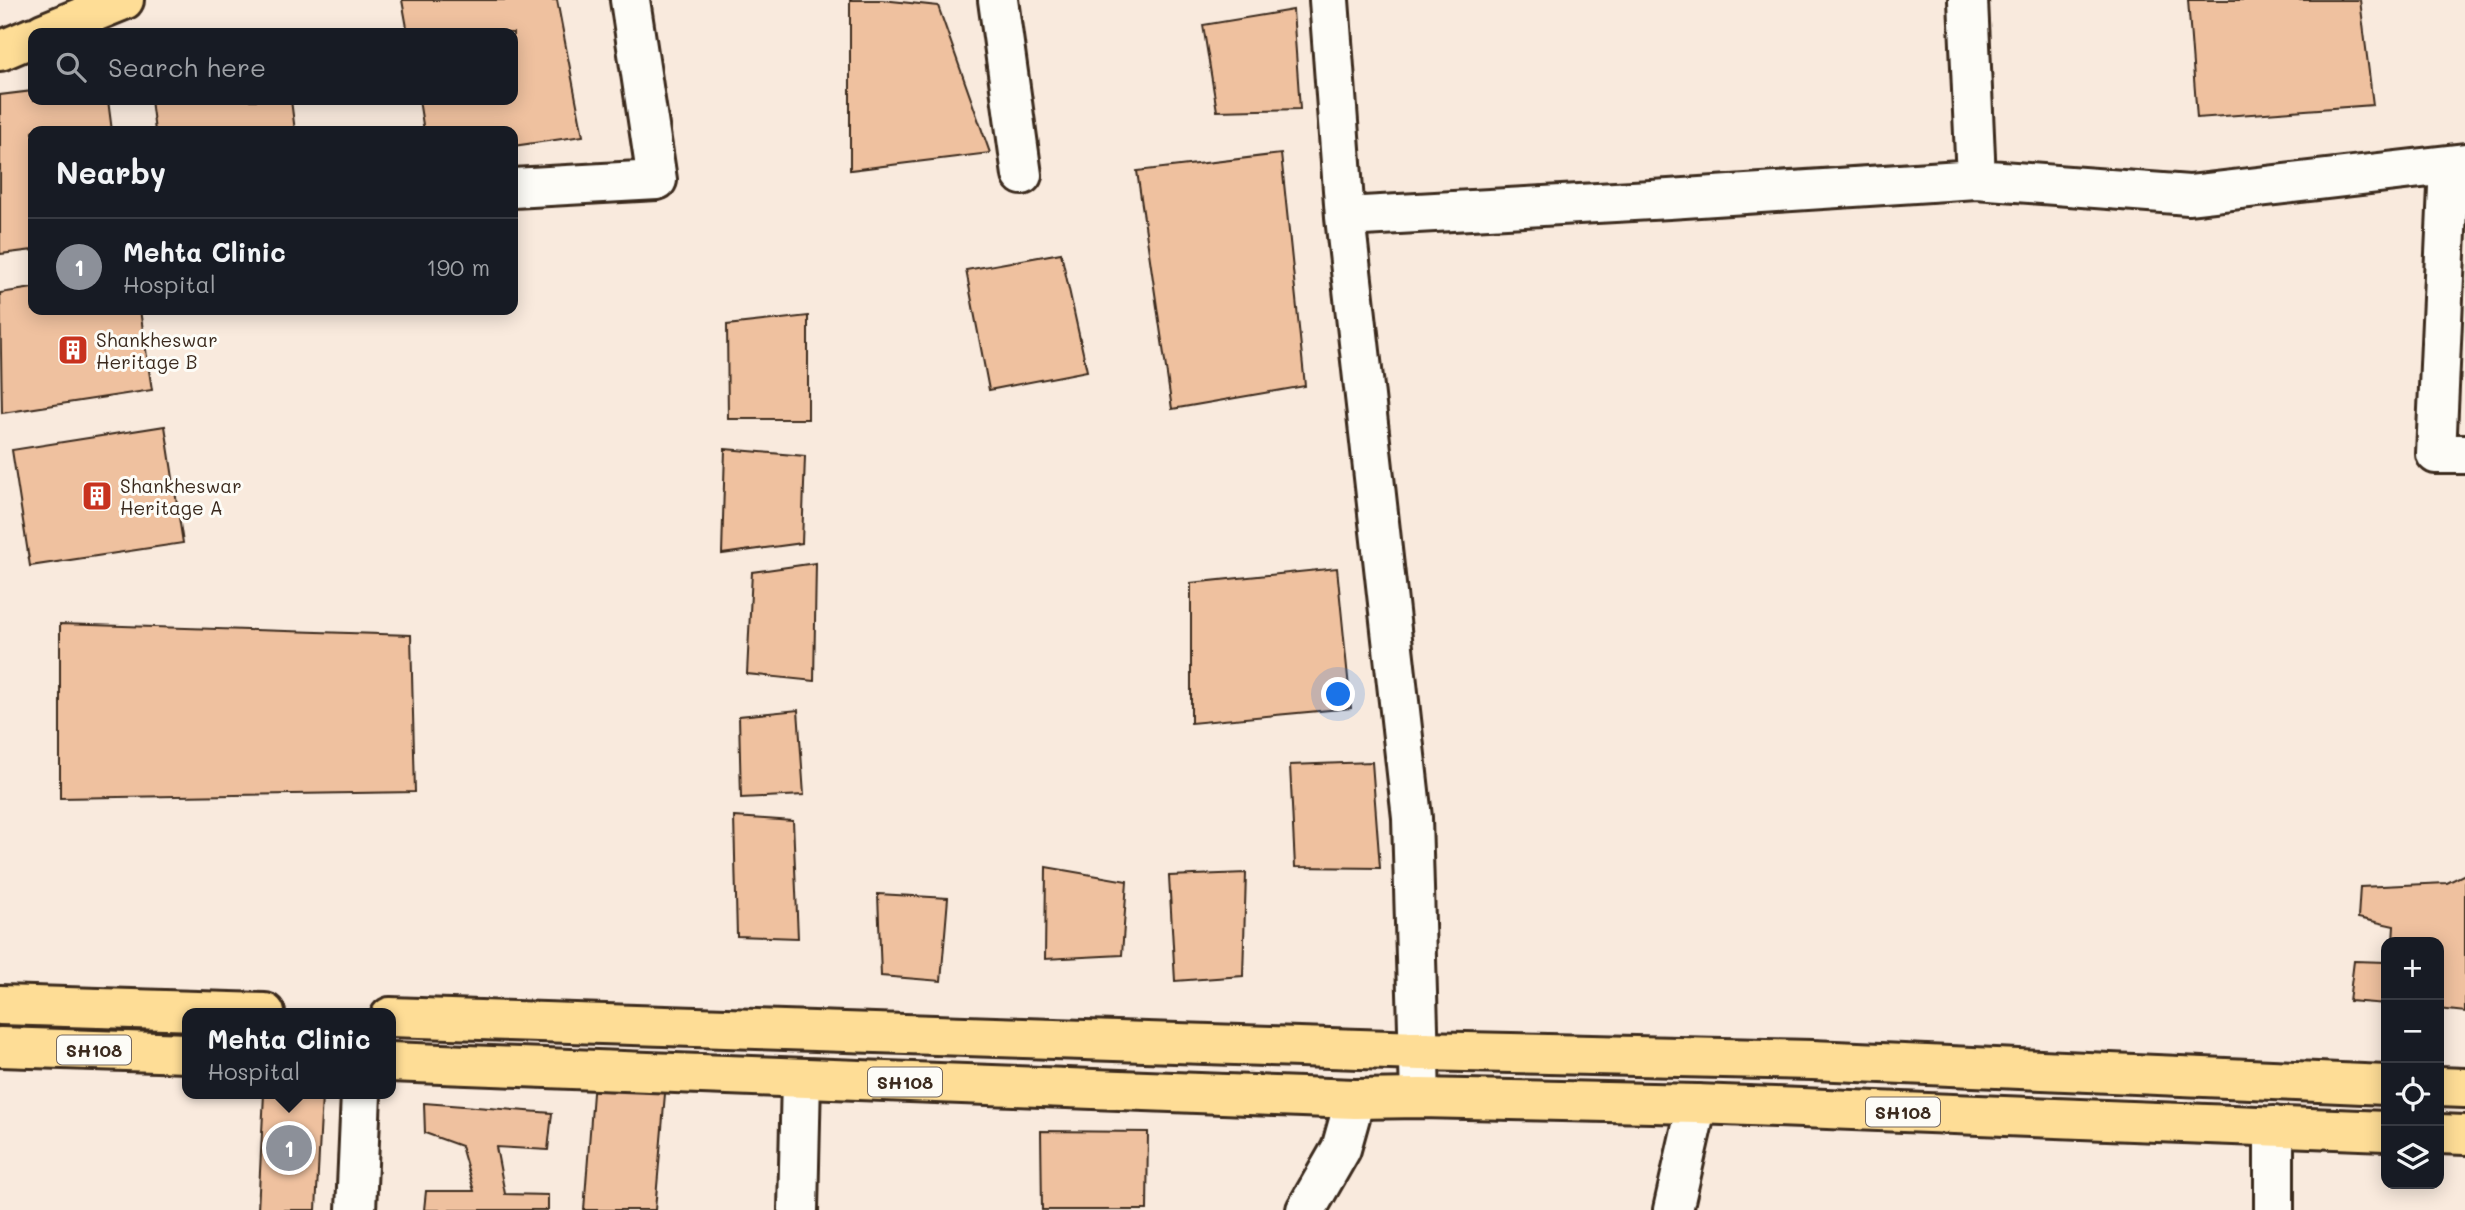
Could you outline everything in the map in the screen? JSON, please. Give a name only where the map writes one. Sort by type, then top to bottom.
[{"type":"main road","points":[[55,28],[124,0]]},
{"type":"main road","points":[[0,51],[28,39]]},
{"type":"main road","points":[[0,1005],[182,1010]]},
{"type":"main road","points":[[396,1017],[1420,1051],[1812,1060],[2381,1085]]},
{"type":"main road","name":"SH108","points":[[0,1047],[182,1053]]},
{"type":"main road","name":"SH108","points":[[396,1062],[1355,1099],[1697,1104],[2381,1132]]},
{"type":"main road","points":[[2444,1087],[2465,1088]]},
{"type":"main road","points":[[2444,1134],[2465,1135]]},
{"type":"street","points":[[518,188],[657,180],[630,0]]},
{"type":"street","points":[[998,0],[1022,175]]},
{"type":"street","points":[[1329,0],[1345,217],[1412,818],[1420,1098]]},
{"type":"street","points":[[1968,0],[1976,179]]},
{"type":"street","points":[[1345,217],[1669,200],[1976,179],[2189,195],[2457,164],[2436,454],[2465,454]]},
{"type":"street","points":[[798,1210],[801,1078]]},
{"type":"street","points":[[356,1210],[361,1099]]},
{"type":"street","points":[[1306,1210],[1341,1149],[1355,1099]]},
{"type":"street","points":[[1673,1210],[1697,1104]]},
{"type":"street","points":[[2274,1126],[2274,1210]]},
{"type":"building","points":[[402,0],[557,0],[583,136],[518,145],[518,126],[423,126],[420,105],[518,105],[518,28],[407,28]]},
{"type":"building","points":[[850,0],[882,0],[938,6],[990,153],[850,170]]},
{"type":"building","points":[[2188,0],[2360,0],[2373,105],[2197,118]]},
{"type":"building","points":[[1293,10],[1300,109],[1217,111],[1203,25]]},
{"type":"building","points":[[28,92],[28,105],[109,105],[111,126],[28,126],[28,251],[0,254],[0,95]]},
{"type":"building","points":[[152,105],[292,105],[294,126],[154,126]]},
{"type":"building","points":[[1281,154],[1305,386],[1172,409],[1137,171]]},
{"type":"building","points":[[1061,253],[1087,371],[989,390],[966,270]]},
{"type":"building","name":"Shankheswar Heritage B","points":[[28,289],[28,315],[141,315],[152,390],[2,413],[0,293]]},
{"type":"building","points":[[808,316],[808,419],[728,419],[727,325]]},
{"type":"building","name":"Shankheswar Heritage A","points":[[165,426],[183,543],[30,566],[12,450]]},
{"type":"building","points":[[725,449],[805,456],[802,543],[722,554]]},
{"type":"building","points":[[816,563],[814,681],[747,674],[752,572]]},
{"type":"building","points":[[1337,568],[1351,708],[1191,723],[1191,583]]},
{"type":"building","points":[[60,624],[411,635],[415,792],[60,798]]},
{"type":"building","points":[[798,710],[804,795],[741,798],[739,716]]},
{"type":"building","points":[[1372,762],[1380,868],[1295,867],[1290,765]]},
{"type":"building","points":[[734,817],[793,821],[798,938],[737,936]]},
{"type":"building","points":[[1046,867],[1127,881],[1122,955],[1045,959]]},
{"type":"building","points":[[1246,873],[1243,976],[1175,981],[1169,876]]},
{"type":"building","points":[[2465,874],[2465,1012],[2444,1010],[2444,937],[2393,937],[2394,926],[2358,918],[2360,887],[2447,883]]},
{"type":"building","points":[[878,894],[948,898],[941,981],[881,976]]},
{"type":"building","points":[[2354,961],[2381,962],[2381,1004],[2349,1001]]},
{"type":"building","points":[[594,1080],[666,1082],[655,1210],[584,1210]]},
{"type":"building","points":[[264,1099],[322,1099],[316,1210],[258,1210]]},
{"type":"building","points":[[424,1103],[552,1113],[548,1150],[496,1147],[505,1194],[548,1195],[548,1210],[424,1210],[426,1191],[474,1191],[461,1146],[425,1133]]},
{"type":"building","points":[[1041,1131],[1148,1132],[1147,1210],[1042,1210]]},
{"type":"place","name":"Shankheswar Heritage B","points":[[73,350]]},
{"type":"place","name":"Shankheswar Heritage A","points":[[97,496]]},
{"type":"place","name":"Mehta Clinic","points":[[289,1148]]}]
